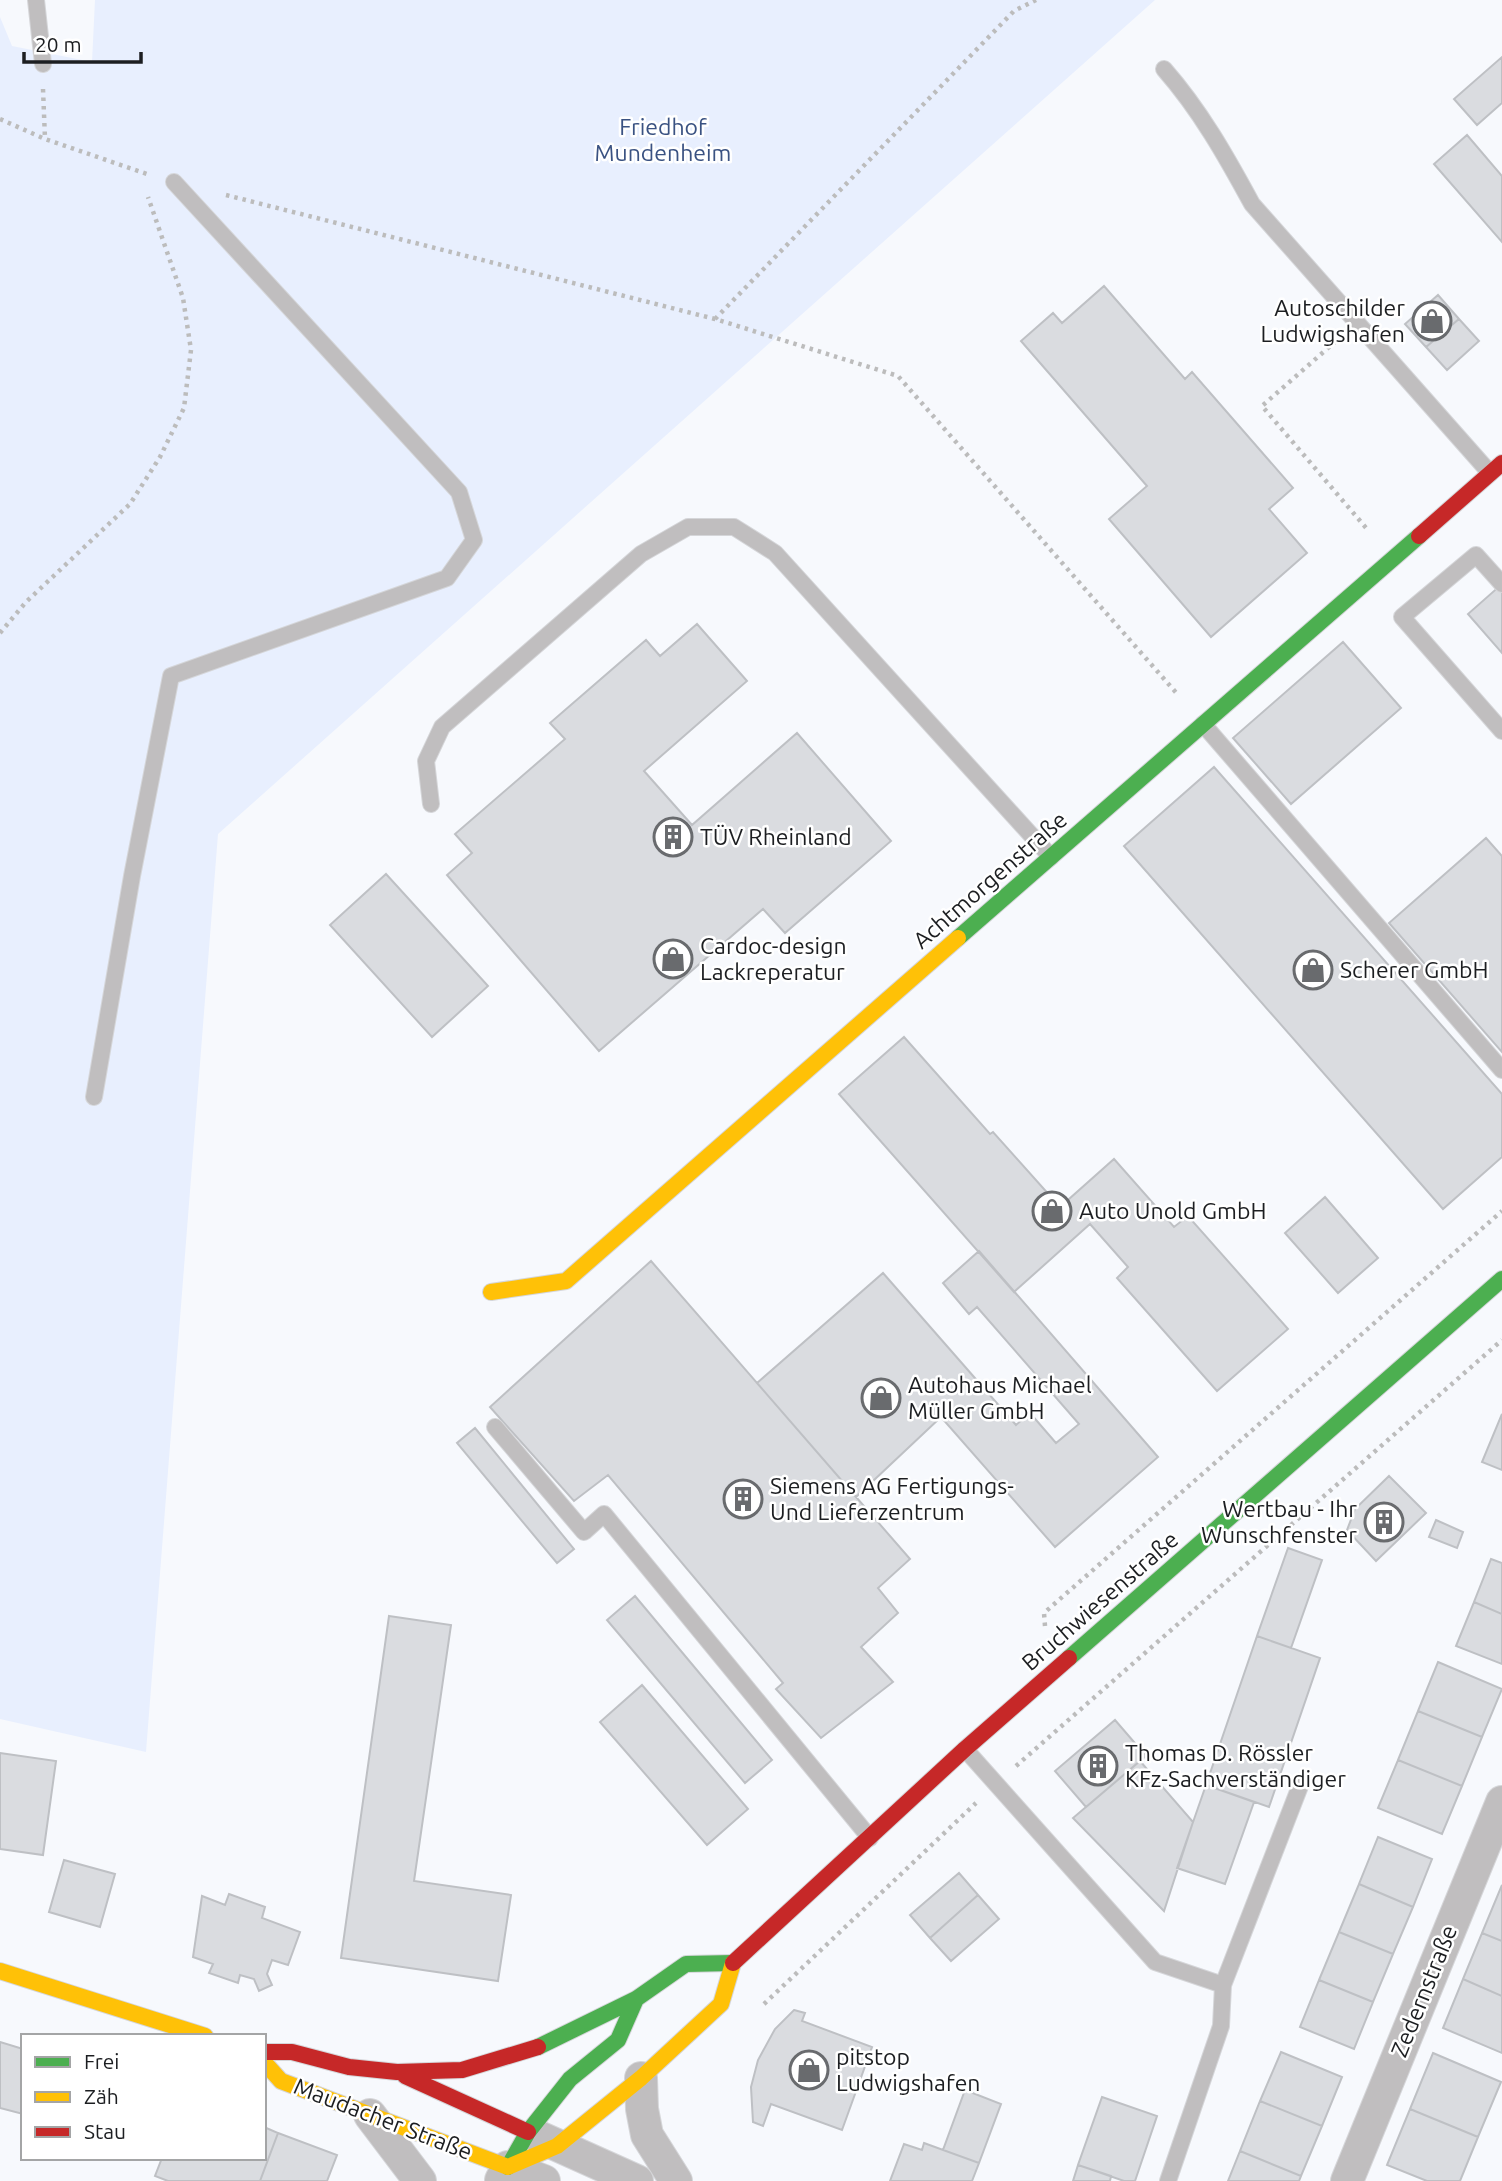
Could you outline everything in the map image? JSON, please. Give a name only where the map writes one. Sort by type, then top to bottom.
[{"type":"main road","name":"Achtmorgenstraße","points":[[491,1292],[566,1281],[1496,468]]},
{"type":"main road","name":"Bruchwiesenstraße","points":[[733,1963],[965,1749],[1499,1288]]},
{"type":"main road","name":"Maudacher Straße","points":[[266,2052],[292,2052],[349,2067],[397,2072],[462,2070],[542,2046],[636,1999],[686,1964],[733,1963]]},
{"type":"main road","points":[[504,2174],[557,2146],[641,2078],[721,2004],[733,1963]]},
{"type":"main road","points":[[0,1971],[199,2034]]},
{"type":"main road","points":[[504,2174],[528,2132],[570,2079],[618,2040],[636,1999]]},
{"type":"main road","name":"Maudacher Straße","points":[[266,2064],[281,2081],[370,2115],[504,2174]]},
{"type":"main road","name":"Maudacher Straße","points":[[397,2072],[528,2132]]},
{"type":"street","name":"Zedernstraße","points":[[1347,2181],[1502,1802]]},
{"type":"street","points":[[641,2078],[642,2109],[647,2135],[676,2181]]},
{"type":"street","points":[[370,2115],[420,2181]]},
{"type":"street","name":"Maudacher Straße","points":[[528,2132],[637,2181]]},
{"type":"street","points":[[539,2180],[557,2146]]},
{"type":"street","name":"Maudacher Straße","points":[[504,2174],[539,2180]]},
{"type":"lane","points":[[36,0],[43,64]]},
{"type":"lane","points":[[1164,69],[1189,96],[1252,204],[1351,315],[1496,468]]},
{"type":"lane","points":[[94,1097],[132,876],[171,676],[447,578],[474,540],[459,492],[174,182]]},
{"type":"lane","points":[[431,804],[426,761],[442,727],[641,554],[688,527],[734,527],[775,553],[1051,857]]},
{"type":"lane","points":[[1502,584],[1476,555],[1402,617],[1502,731]]},
{"type":"lane","points":[[1203,724],[1502,1070]]},
{"type":"lane","points":[[495,1427],[584,1532],[604,1514],[870,1838]]},
{"type":"lane","points":[[965,1749],[1155,1962],[1223,1985]]},
{"type":"lane","points":[[1168,2181],[1222,2026],[1223,1985],[1302,1782]]},
{"type":"path","points":[[715,319],[1014,12],[1036,0]]},
{"type":"path","points":[[43,64],[45,139]]},
{"type":"path","points":[[0,119],[45,139],[142,173],[715,319],[898,376],[1203,724]]},
{"type":"path","points":[[142,173],[144,183]]},
{"type":"path","points":[[0,633],[26,602],[130,504],[160,457],[184,408],[191,350],[183,298],[147,193]]},
{"type":"path","points":[[1351,315],[1334,344],[1262,406],[1392,559]]},
{"type":"path","points":[[1048,1676],[1044,1613],[1502,1211]]},
{"type":"path","points":[[760,2007],[996,1783],[1502,1340]]},
{"type":"green space","name":"Friedhof Mundenheim","points":[[95,0],[1155,0],[218,834],[146,1752],[0,1719],[0,17],[12,46],[92,62]]},
{"type":"building","points":[[1502,57],[1502,103],[1477,125],[1454,99]]},
{"type":"building","points":[[1467,135],[1502,176],[1502,242],[1434,164]]},
{"type":"building","points":[[1104,286],[1185,379],[1192,372],[1293,488],[1269,509],[1307,553],[1211,637],[1109,519],[1147,486],[1021,341],[1053,313],[1062,323]]},
{"type":"building","name":"Autoschilder Ludwigshafen","points":[[1438,295],[1459,319],[1426,347],[1405,324]]},
{"type":"building","points":[[1459,319],[1479,341],[1447,370],[1426,347]]},
{"type":"building","points":[[1502,584],[1502,653],[1468,614]]},
{"type":"building","name":"TÜV Rheinland","points":[[697,624],[747,681],[644,771],[692,825],[797,733],[891,841],[785,933],[763,909],[599,1051],[447,875],[472,853],[455,834],[565,739],[550,723],[646,640],[660,656]]},
{"type":"building","points":[[1343,642],[1401,708],[1291,804],[1233,738]]},
{"type":"building","name":"Scherer GmbH","points":[[1214,767],[1502,1094],[1502,1157],[1443,1209],[1124,846]]},
{"type":"building","points":[[1486,838],[1502,856],[1502,1052],[1389,923]]},
{"type":"building","points":[[386,874],[488,986],[432,1037],[330,925]]},
{"type":"building","name":"Auto Unold GmbH","points":[[904,1037],[990,1134],[993,1132],[1060,1207],[1114,1159],[1174,1227],[1188,1216],[1288,1329],[1217,1391],[1117,1278],[1128,1267],[1090,1224],[1014,1292],[839,1094]]},
{"type":"building","points":[[1325,1197],[1378,1258],[1338,1293],[1285,1233]]},
{"type":"building","name":"Autohaus Michael Müller GmbH","points":[[979,1251],[1158,1457],[1055,1547],[941,1417],[856,1497],[757,1383],[883,1273],[1016,1425],[1030,1413],[1056,1443],[1079,1424],[977,1307],[969,1314],[943,1283]]},
{"type":"building","name":"Siemens AG Fertigungs- Und Lieferzentrum","points":[[651,1261],[910,1559],[878,1588],[898,1613],[861,1647],[893,1682],[821,1738],[776,1689],[783,1683],[608,1475],[574,1501],[490,1407]]},
{"type":"building","points":[[1502,1414],[1502,1470],[1482,1462]]},
{"type":"building","points":[[475,1428],[574,1549],[557,1563],[457,1443]]},
{"type":"building","name":"Wertbau - Ihr Wunschfenster","points":[[1389,1476],[1426,1513],[1376,1561],[1347,1530],[1355,1509]]},
{"type":"building","points":[[1436,1520],[1463,1532],[1457,1548],[1429,1537]]},
{"type":"building","points":[[1288,1548],[1322,1560],[1291,1648],[1257,1636]]},
{"type":"building","points":[[1491,1559],[1502,1563],[1502,1614],[1474,1602]]},
{"type":"building","points":[[635,1596],[772,1760],[745,1783],[607,1620]]},
{"type":"building","points":[[1474,1602],[1502,1614],[1502,1664],[1456,1646]]},
{"type":"building","points":[[389,1616],[451,1625],[414,1881],[511,1895],[498,1981],[341,1958]]},
{"type":"building","points":[[1257,1636],[1320,1658],[1269,1807],[1206,1785]]},
{"type":"building","points":[[1438,1662],[1502,1689],[1482,1737],[1418,1711]]},
{"type":"building","points":[[642,1685],[748,1809],[707,1845],[600,1722]]},
{"type":"building","points":[[1418,1711],[1482,1737],[1462,1786],[1398,1760]]},
{"type":"building","name":"Thomas D. Rössler KFz-Sachverständiger","points":[[1115,1720],[1146,1756],[1086,1807],[1055,1771]]},
{"type":"building","points":[[0,1753],[56,1761],[43,1855],[0,1849]]},
{"type":"building","points":[[1398,1760],[1462,1786],[1442,1834],[1378,1808]]},
{"type":"building","points":[[1140,1761],[1193,1822],[1164,1911],[1073,1818]]},
{"type":"building","points":[[1206,1785],[1254,1802],[1225,1884],[1177,1868]]},
{"type":"building","points":[[1378,1837],[1432,1859],[1413,1907],[1359,1884]]},
{"type":"building","points":[[64,1860],[115,1874],[100,1927],[49,1912]]},
{"type":"building","points":[[959,1873],[978,1895],[930,1938],[910,1915]]},
{"type":"building","points":[[1359,1884],[1413,1907],[1393,1954],[1339,1932]]},
{"type":"building","points":[[1502,1885],[1502,1941],[1482,1933]]},
{"type":"building","points":[[229,1894],[265,1907],[262,1918],[300,1932],[288,1965],[272,1960],[267,1974],[272,1985],[259,1991],[254,1979],[240,1975],[238,1983],[209,1973],[213,1964],[193,1957],[202,1896],[225,1905]]},
{"type":"building","points":[[978,1895],[999,1919],[951,1961],[930,1938]]},
{"type":"building","points":[[1339,1932],[1393,1954],[1373,2002],[1319,1980]]},
{"type":"building","points":[[1482,1933],[1502,1941],[1502,1996],[1463,1979]]},
{"type":"building","points":[[1463,1979],[1502,1996],[1502,2053],[1443,2028]]},
{"type":"building","points":[[1319,1980],[1373,2002],[1354,2049],[1300,2027]]},
{"type":"building","name":"pitstop Ludwigshafen","points":[[794,2010],[805,2013],[802,2021],[872,2047],[842,2130],[771,2104],[763,2126],[753,2122],[751,2087],[758,2060],[775,2029]]},
{"type":"building","points":[[0,2042],[21,2048],[21,2113],[0,2108]]},
{"type":"building","points":[[1281,2052],[1342,2077],[1322,2126],[1260,2101]]},
{"type":"building","points":[[1433,2053],[1501,2082],[1478,2137],[1410,2109]]},
{"type":"building","points":[[965,2090],[1001,2104],[979,2163],[943,2150]]},
{"type":"building","points":[[1102,2097],[1157,2116],[1135,2181],[1124,2181],[1078,2165]]},
{"type":"building","points":[[1260,2101],[1322,2126],[1301,2176],[1240,2151]]},
{"type":"building","points":[[1410,2109],[1478,2137],[1460,2181],[1427,2181],[1387,2165]]},
{"type":"building","points":[[266,2128],[278,2133],[260,2181],[168,2181],[155,2176],[161,2160],[266,2160]]},
{"type":"building","points":[[278,2133],[337,2155],[327,2181],[260,2181]]},
{"type":"building","points":[[924,2143],[979,2163],[972,2181],[890,2181],[904,2144],[922,2150]]},
{"type":"building","points":[[1240,2151],[1301,2176],[1299,2181],[1228,2181]]},
{"type":"building","points":[[1078,2165],[1111,2176],[1110,2181],[1073,2181]]},
{"type":"traffic: fast","points":[[958,938],[1419,536]]},
{"type":"traffic: fast","points":[[1069,1658],[1502,1279]]},
{"type":"traffic: fast","points":[[538,2047],[636,1999],[686,1964],[733,1963]]},
{"type":"traffic: fast","points":[[508,2167],[528,2132],[570,2079],[618,2040],[636,1999]]},
{"type":"traffic: slow","points":[[491,1292],[566,1281],[958,938]]},
{"type":"traffic: slow","points":[[266,2064],[281,2081],[508,2167],[557,2146],[641,2078],[721,2004],[733,1963]]},
{"type":"traffic: slow","points":[[0,1971],[199,2034]]},
{"type":"traffic: jam","points":[[1419,536],[1502,463]]},
{"type":"traffic: jam","points":[[733,1963],[965,1749],[1069,1658]]},
{"type":"traffic: jam","points":[[266,2052],[292,2052],[349,2067],[397,2072],[462,2070],[538,2047]]},
{"type":"traffic: jam","points":[[405,2076],[528,2132]]},
{"type":"place","name":"Autoschilder Ludwigshafen","points":[[1432,321]]},
{"type":"place","name":"TÜV Rheinland","points":[[673,837]]},
{"type":"place","name":"Cardoc-design Lackreperatur","points":[[673,959]]},
{"type":"place","name":"Scherer GmbH","points":[[1313,970]]},
{"type":"place","name":"Auto Unold GmbH","points":[[1052,1211]]},
{"type":"place","name":"Autohaus Michael Müller GmbH","points":[[881,1398]]},
{"type":"place","name":"Siemens AG Fertigungs- Und Lieferzentrum","points":[[743,1499]]},
{"type":"place","name":"Wertbau - Ihr Wunschfenster","points":[[1384,1522]]},
{"type":"place","name":"Thomas D. Rössler KFz-Sachverständiger","points":[[1098,1766]]},
{"type":"place","name":"pitstop Ludwigshafen","points":[[809,2070]]}]
